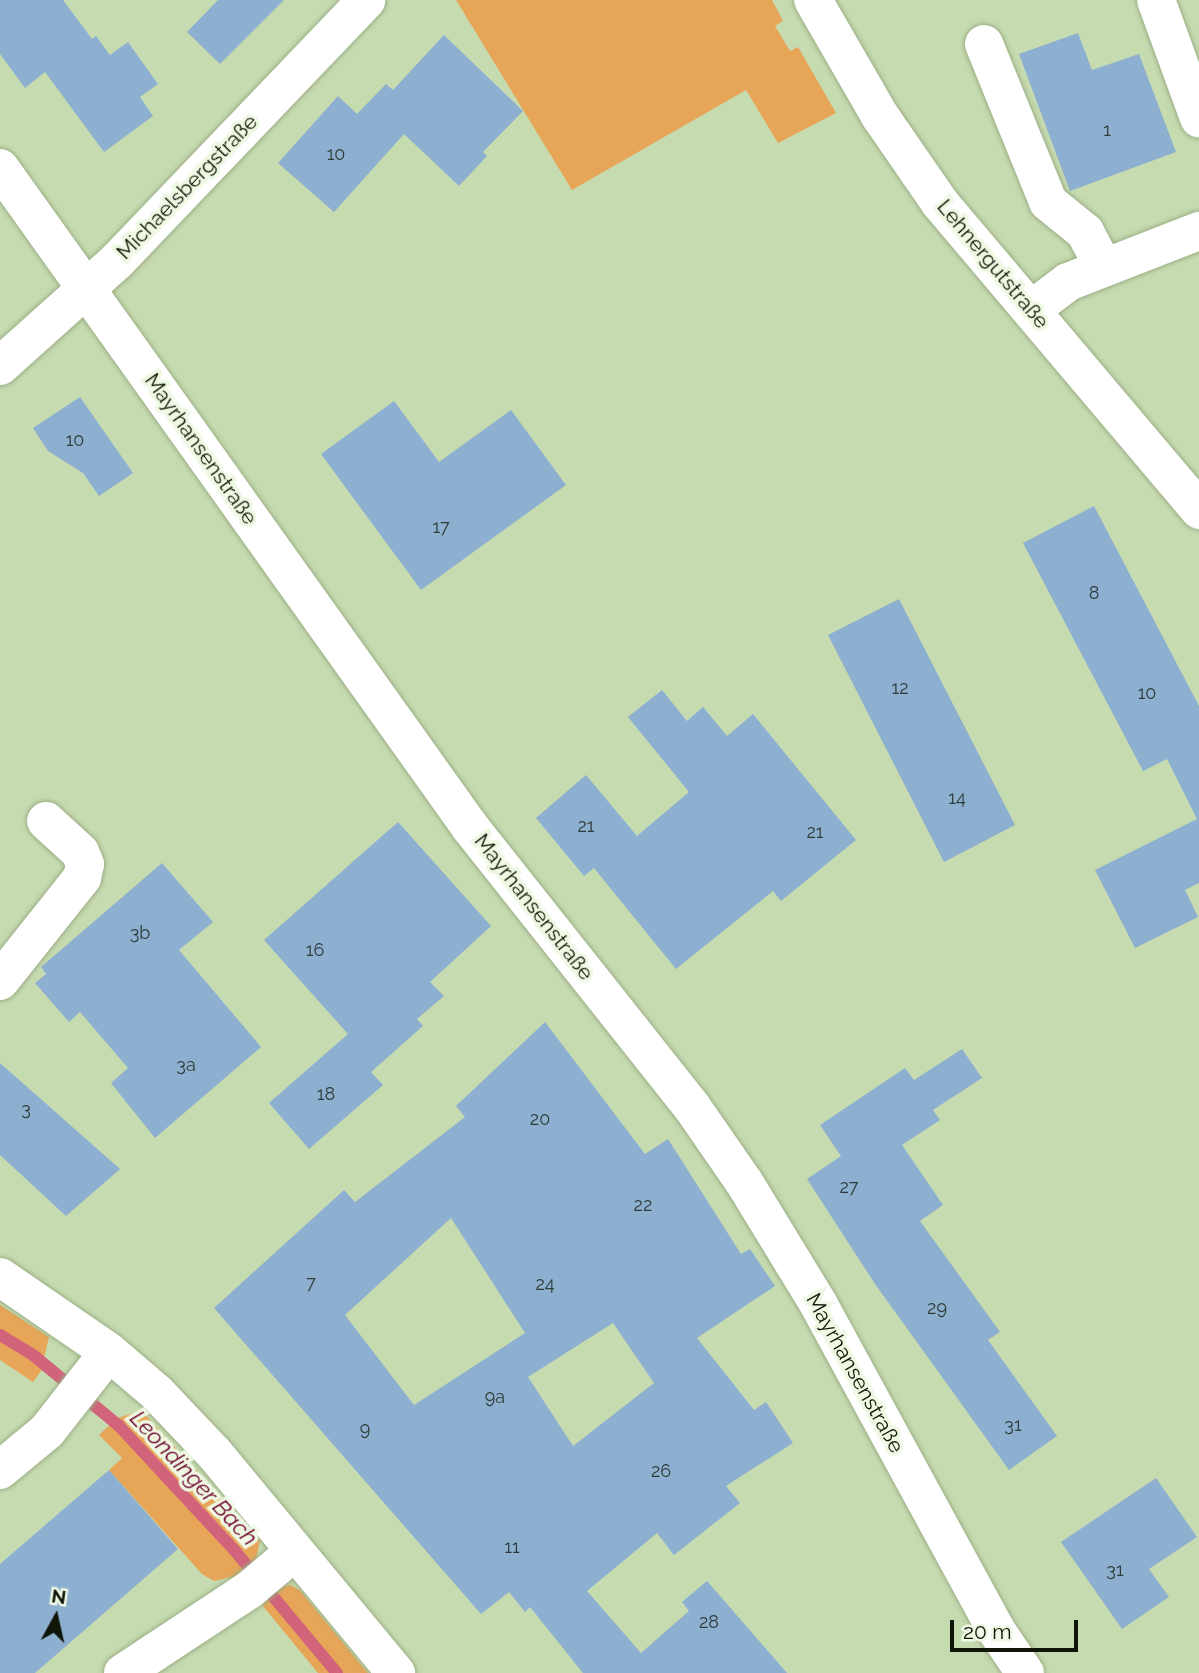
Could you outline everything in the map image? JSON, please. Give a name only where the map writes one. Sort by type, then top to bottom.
[{"type":"street","name":"Michaelsbergstraße","points":[[0,366],[117,261],[366,0]]},
{"type":"street","name":"Lehnergutstraße","points":[[813,0],[880,116],[940,203],[1199,510]]},
{"type":"street","points":[[1156,0],[1199,118]]},
{"type":"street","points":[[984,44],[1048,202],[1085,232],[1104,267]]},
{"type":"street","name":"Mayrhansenstraße","points":[[0,168],[470,827],[692,1107],[744,1182],[819,1306],[996,1630],[1025,1673]]},
{"type":"street","points":[[1031,310],[1068,282],[1199,231]]},
{"type":"street","points":[[0,981],[82,878],[85,864],[80,852],[46,821]]},
{"type":"street","points":[[0,1277],[90,1376],[157,1394],[214,1453],[271,1571],[396,1673]]},
{"type":"street","points":[[0,1470],[47,1431],[90,1376]]},
{"type":"street","points":[[123,1673],[271,1571]]},
{"type":"shaded area","points":[[456,0],[772,0],[783,21],[775,26],[790,51],[798,47],[836,113],[778,143],[746,90],[572,190]]},
{"type":"shaded area","points":[[0,1305],[49,1337],[41,1371],[33,1382],[0,1360]]},
{"type":"shaded area","points":[[142,1411],[260,1541],[256,1560],[237,1576],[214,1581],[202,1574],[109,1470],[122,1458],[99,1435],[117,1418]]},
{"type":"shaded area","points":[[290,1585],[300,1590],[368,1673],[318,1673],[262,1605],[281,1587]]},
{"type":"building","points":[[0,0],[63,0],[92,39],[96,36],[110,55],[128,42],[158,84],[140,97],[153,116],[104,152],[45,72],[25,88],[0,54]]},
{"type":"building","points":[[218,0],[284,0],[220,64],[187,32]]},
{"type":"building","points":[[1078,33],[1092,70],[1139,54],[1176,152],[1070,191],[1019,54]]},
{"type":"building","points":[[444,35],[523,111],[483,152],[487,156],[459,186],[404,134],[334,212],[278,163],[338,96],[357,114],[386,84],[393,90]]},
{"type":"building","points":[[80,397],[133,473],[99,496],[83,473],[48,451],[33,428]]},
{"type":"building","points":[[394,401],[439,462],[511,410],[566,485],[421,590],[321,454]]},
{"type":"building","points":[[1094,506],[1199,706],[1199,883],[1185,890],[1198,917],[1135,948],[1095,870],[1197,819],[1167,759],[1143,771],[1023,543]]},
{"type":"building","points":[[899,599],[1015,825],[944,862],[828,635]]},
{"type":"building","points":[[662,690],[687,721],[703,707],[727,736],[753,714],[856,840],[781,901],[773,891],[676,969],[594,868],[584,876],[536,818],[586,775],[637,836],[689,792],[628,717]]},
{"type":"building","points":[[398,822],[491,926],[430,982],[444,996],[417,1019],[423,1026],[371,1072],[383,1085],[309,1149],[269,1103],[348,1034],[264,940]]},
{"type":"building","points":[[162,863],[213,922],[179,950],[261,1047],[155,1138],[111,1083],[128,1068],[80,1012],[69,1022],[35,983],[46,974],[41,967]]},
{"type":"building","points":[[545,1022],[645,1154],[668,1139],[741,1254],[750,1249],[775,1286],[697,1338],[754,1410],[766,1402],[793,1443],[726,1486],[740,1503],[674,1555],[657,1533],[587,1591],[641,1653],[689,1611],[682,1602],[707,1581],[787,1673],[583,1673],[530,1607],[525,1612],[509,1592],[481,1614],[214,1308],[344,1190],[355,1202],[465,1117],[456,1106]],"holes":[[[451,1218],[525,1333],[414,1405],[345,1315]],[[613,1323],[654,1383],[573,1446],[528,1377]]]},
{"type":"building","points":[[962,1049],[982,1078],[933,1110],[940,1120],[902,1145],[943,1205],[920,1221],[1000,1332],[988,1340],[1057,1436],[1009,1470],[875,1284],[807,1179],[841,1156],[820,1125],[905,1068],[914,1080]]},
{"type":"building","points":[[0,1063],[120,1169],[66,1216],[0,1155]]},
{"type":"building","points":[[109,1470],[178,1549],[35,1673],[0,1673],[0,1564]]},
{"type":"building","points":[[1156,1478],[1197,1537],[1149,1569],[1169,1597],[1122,1629],[1061,1542]]},
{"type":"waterway","name":"Leondinger Bach","points":[[0,1335],[33,1355],[119,1426],[235,1551],[337,1673]]}]
